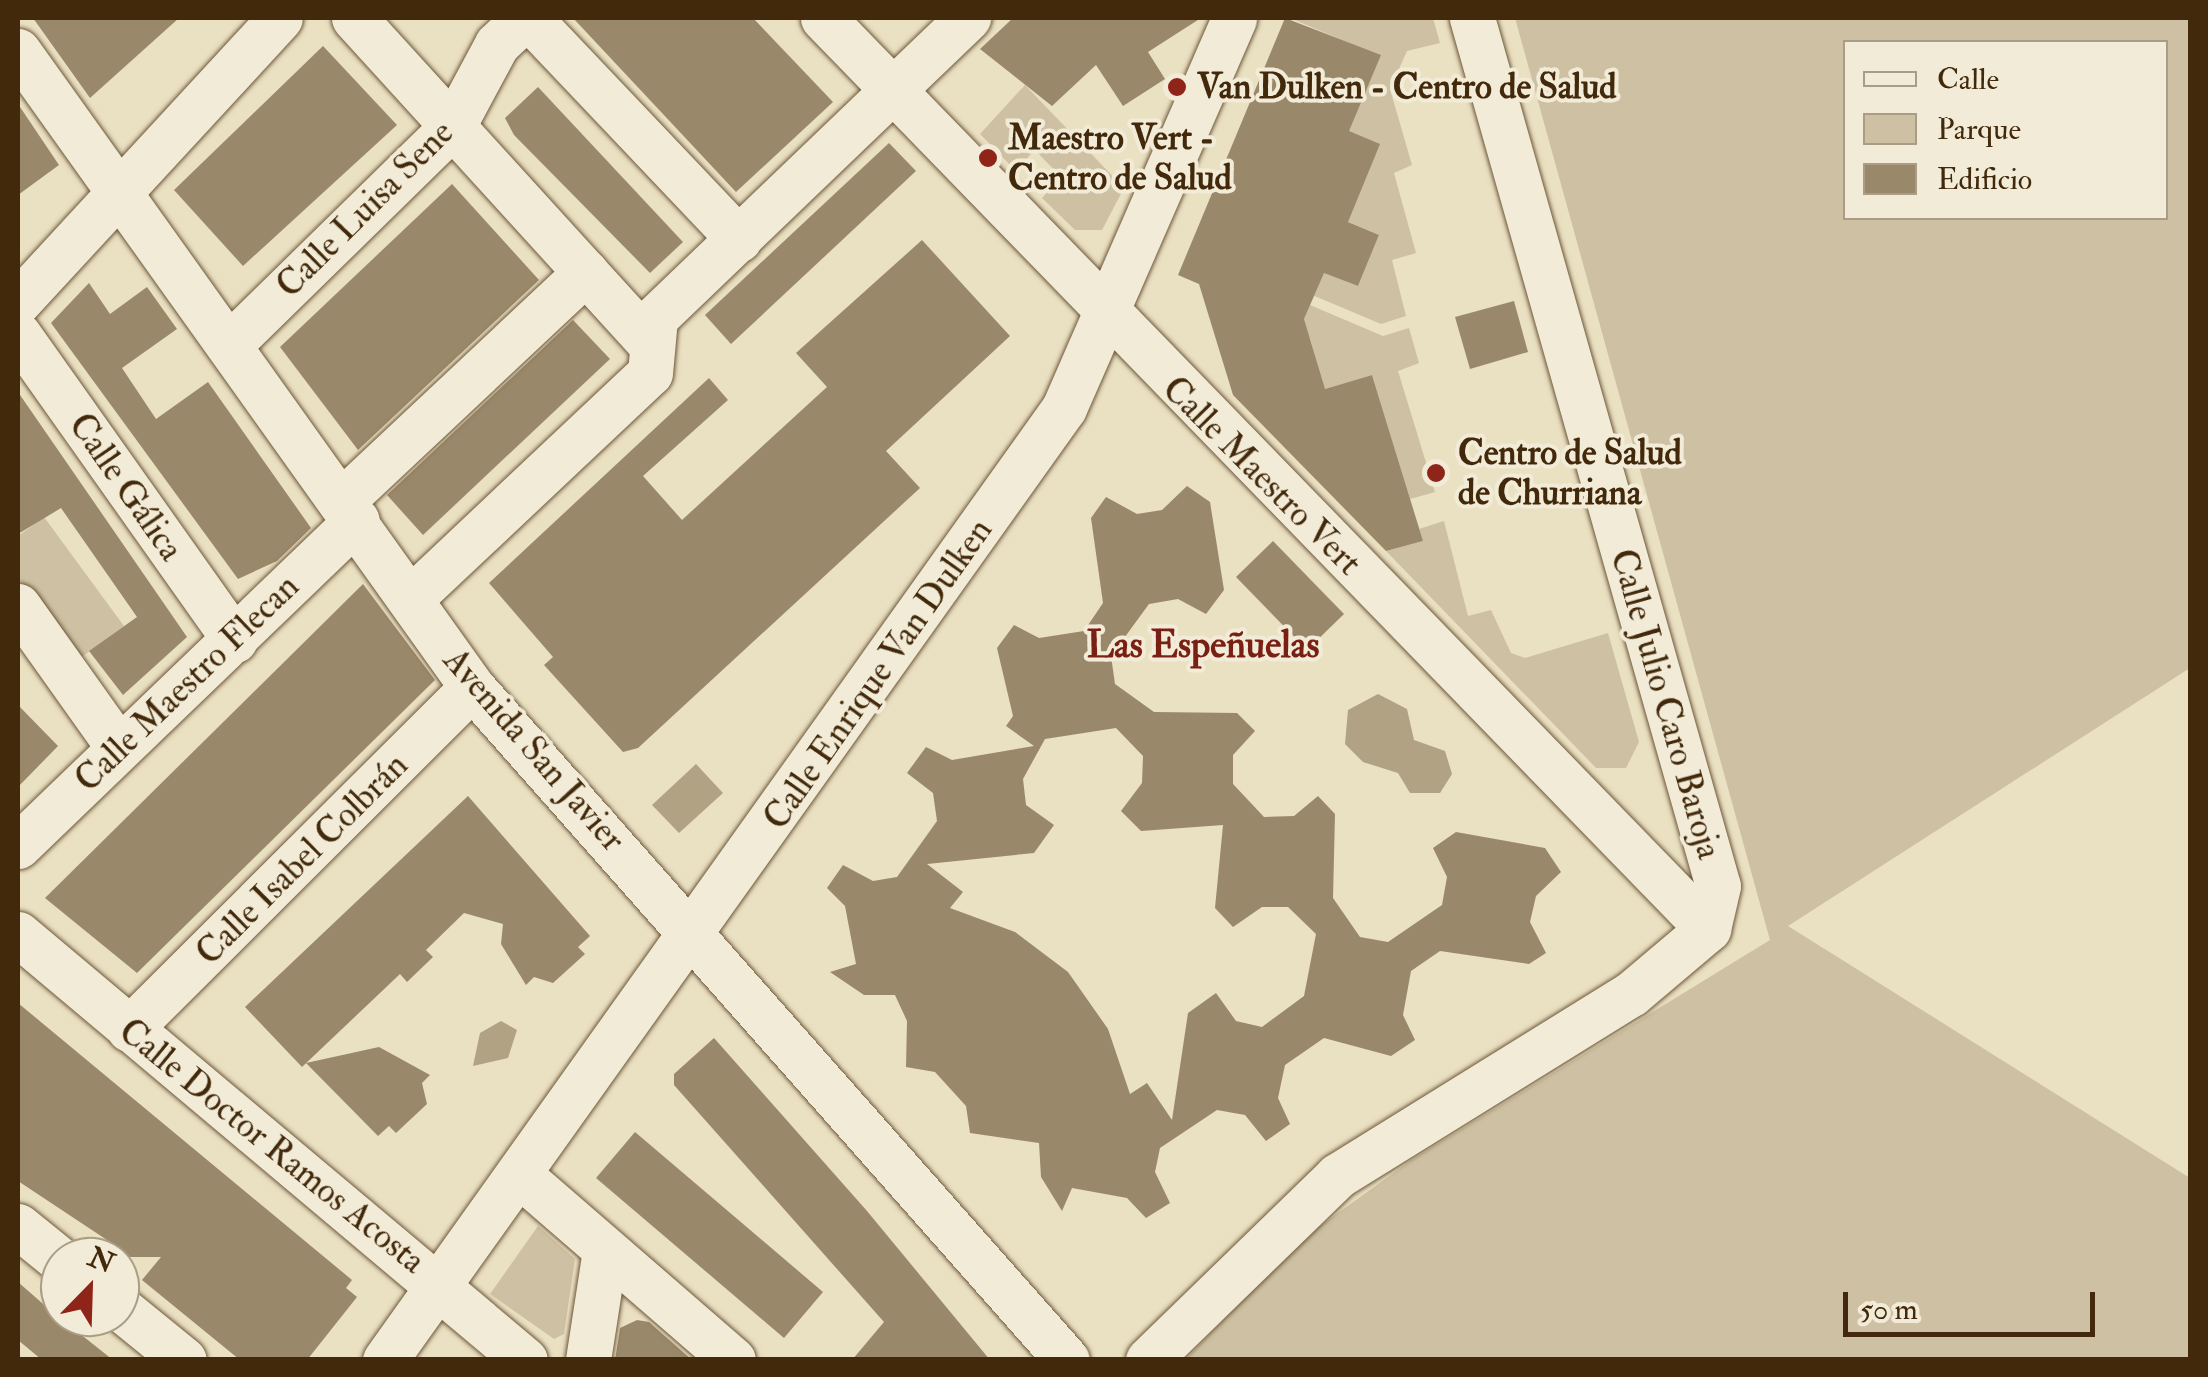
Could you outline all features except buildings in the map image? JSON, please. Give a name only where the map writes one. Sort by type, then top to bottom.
[{"type":"street","points":[[18,302],[280,18]]},
{"type":"street","points":[[354,18],[652,345]]},
{"type":"street","points":[[527,18],[739,239]]},
{"type":"street","name":"Calle Luisa Sene","points":[[230,344],[453,126],[496,44],[527,18]]},
{"type":"street","name":"Calle Maestro Vert","points":[[823,18],[1109,321],[1708,929]]},
{"type":"street","points":[[411,598],[650,373],[654,318],[968,18]]},
{"type":"street","name":"Calle Enrique Van Dulken","points":[[386,1360],[695,935],[1064,408],[1109,321],[1234,18]]},
{"type":"street","name":"Calle Julio Caro Baroja","points":[[1472,18],[1718,886],[1708,929]]},
{"type":"street","name":"Avenida San Javier","points":[[18,51],[350,510],[472,687],[1067,1360]]},
{"type":"street","name":"Calle Maestro Flecan","points":[[18,846],[235,640],[350,510],[586,272]]},
{"type":"street","name":"Calle Gálica","points":[[18,334],[235,640]]},
{"type":"street","points":[[18,606],[119,748]]},
{"type":"street","name":"Calle Isabel Colbrán","points":[[129,1029],[472,687]]},
{"type":"street","points":[[1148,1360],[1336,1176],[1631,994],[1708,929]]},
{"type":"street","name":"Calle Doctor Ramos Acosta","points":[[18,934],[526,1360]]},
{"type":"street","points":[[522,1177],[733,1360]]},
{"type":"street","points":[[18,1226],[40,1244]]},
{"type":"street","points":[[588,1360],[605,1250]]},
{"type":"street","points":[[140,1324],[184,1360]]},
{"type":"green space","points":[[1290,18],[1433,18],[1440,43],[1407,51],[1390,89],[1412,165],[1394,173],[1416,253],[1392,260],[1406,316],[1381,324],[1262,274],[1272,252],[1358,286],[1379,235],[1257,183],[1289,106],[1380,56]]},
{"type":"green space","points":[[1515,18],[2190,18],[2190,668],[1788,926],[2190,1178],[2190,1359],[1185,1360],[1299,1241],[1413,1159],[1770,940]]},
{"type":"green space","points":[[1025,85],[1124,188],[1102,230],[1075,230],[1042,198],[1061,177],[1035,150],[1015,170],[980,134]]},
{"type":"green space","points":[[1310,305],[1383,336],[1409,328],[1419,363],[1398,371],[1435,492],[1410,499],[1372,375],[1302,396],[1317,364],[1310,338],[1297,335]]},
{"type":"green space","points":[[44,517],[124,626],[76,661],[18,578],[18,536]]},
{"type":"green space","points":[[1444,521],[1468,616],[1491,610],[1511,653],[1525,658],[1608,633],[1639,742],[1626,768],[1596,768],[1386,551],[1423,541],[1419,529]]},
{"type":"green space","points":[[538,1226],[575,1259],[564,1334],[554,1339],[490,1294]]},
{"type":"shaded area","points":[[1378,694],[1407,709],[1414,740],[1445,751],[1452,774],[1440,793],[1410,793],[1398,773],[1363,762],[1345,744],[1348,710]]},
{"type":"shaded area","points":[[696,764],[723,793],[679,833],[652,805]]},
{"type":"shaded area","points":[[501,1021],[517,1030],[508,1058],[473,1066],[480,1033]]},
{"type":"place","name":"Van Dulken - Centro de Salud","points":[[1177,87]]},
{"type":"place","name":"Maestro Vert - Centro de Salud","points":[[988,158]]},
{"type":"place","name":"Centro de Salud de Churriana","points":[[1436,473]]},
{"type":"district","name":"Las Espeñuelas","points":[[1203,646]]}]
